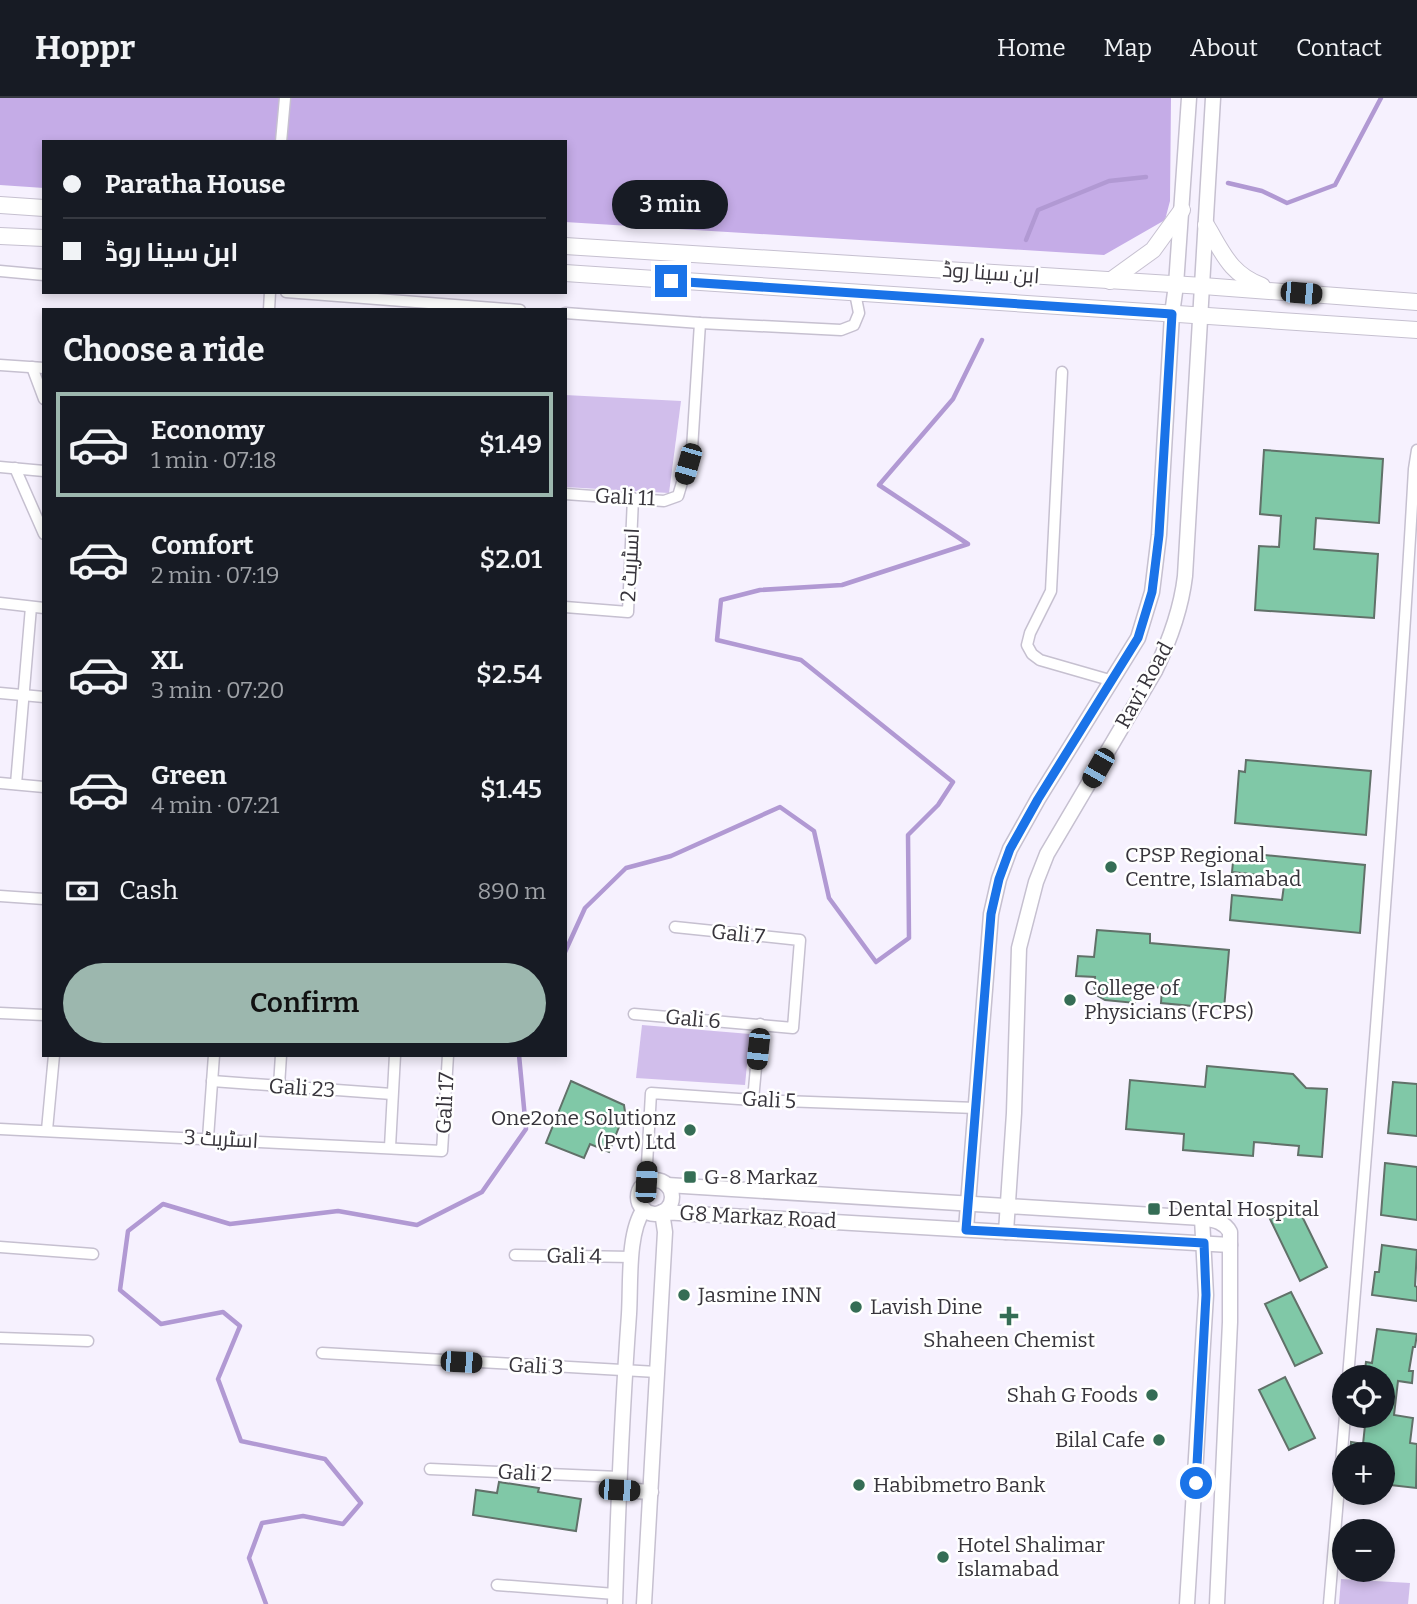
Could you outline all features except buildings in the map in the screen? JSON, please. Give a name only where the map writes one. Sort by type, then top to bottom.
[{"type":"main road","points":[[0,205],[42,208]]},
{"type":"main road","points":[[1110,281],[1153,250],[1182,210]]},
{"type":"main road","points":[[1206,225],[1225,260],[1246,280],[1277,291]]},
{"type":"main road","points":[[0,236],[42,239]]},
{"type":"main road","name":"ابن سینا روڈ","points":[[567,246],[1417,302]]},
{"type":"main road","name":"ابن سینا روڈ","points":[[567,273],[1417,330]]},
{"type":"street","points":[[281,140],[285,98]]},
{"type":"street","name":"Ravi Road","points":[[966,1230],[991,914],[999,879],[1010,849],[1038,799],[1138,638],[1152,592],[1159,535],[1172,314],[1189,98]]},
{"type":"street","name":"Ravi Road","points":[[1006,1232],[1019,948],[1036,882],[1047,854],[1155,671],[1169,643],[1182,601],[1213,98]]},
{"type":"street","points":[[0,271],[42,275]]},
{"type":"street","points":[[567,313],[841,330],[854,325],[859,313],[855,293]]},
{"type":"street","points":[[312,294],[494,308]]},
{"type":"street","name":"Gali 11","points":[[567,494],[664,500],[678,496],[692,449],[700,323]]},
{"type":"street","points":[[0,365],[38,368],[42,389]]},
{"type":"street","points":[[1062,372],[1051,591],[1030,633],[1027,645],[1032,654],[1040,660],[1113,681]]},
{"type":"street","points":[[1349,1365],[1417,450]]},
{"type":"street","points":[[0,467],[42,471]]},
{"type":"street","points":[[15,468],[42,529]]},
{"type":"street","name":"اسٹریٹ 2","points":[[567,607],[628,612],[633,498]]},
{"type":"street","points":[[0,603],[42,608]]},
{"type":"street","points":[[16,784],[31,607]]},
{"type":"street","points":[[0,693],[42,697]]},
{"type":"street","points":[[0,783],[42,786]]},
{"type":"street","points":[[0,896],[42,899]]},
{"type":"street","name":"Gali 7","points":[[675,927],[800,940],[793,1028]]},
{"type":"street","points":[[0,1013],[42,1015]]},
{"type":"street","name":"Gali 6","points":[[635,1014],[793,1028]]},
{"type":"street","points":[[753,1100],[760,1024]]},
{"type":"street","points":[[47,1130],[54,1057]]},
{"type":"street","points":[[208,1138],[214,1057]]},
{"type":"street","points":[[279,1086],[281,1057]]},
{"type":"street","points":[[390,1147],[395,1057]]},
{"type":"street","name":"Gali 17","points":[[442,1151],[448,1057]]},
{"type":"street","name":"Gali 23","points":[[212,1081],[392,1094]]},
{"type":"street","name":"Gali 5","points":[[646,1182],[651,1093],[753,1100],[976,1108]]},
{"type":"street","name":"اسٹریٹ 3","points":[[0,1129],[442,1151]]},
{"type":"street","points":[[657,1180],[667,1185],[671,1200],[662,1212],[652,1213],[644,1209],[638,1196],[646,1182],[657,1180]]},
{"type":"street","name":"G8 Markaz Road","points":[[644,1604],[665,1233],[662,1212],[1230,1245],[1230,1232],[1227,1228],[1216,1221],[1202,1218],[667,1185]]},
{"type":"street","points":[[497,1585],[615,1599],[632,1257],[636,1220],[644,1209]]},
{"type":"street","points":[[1187,1604],[1206,1295],[1202,1218]]},
{"type":"street","points":[[1217,1604],[1230,1322],[1230,1245]]},
{"type":"street","points":[[0,1247],[93,1254]]},
{"type":"street","name":"Gali 4","points":[[515,1255],[632,1257]]},
{"type":"street","points":[[0,1338],[88,1341]]},
{"type":"street","name":"Gali 3","points":[[322,1353],[657,1372]]},
{"type":"street","points":[[1329,1604],[1344,1428]]},
{"type":"street","name":"Gali 2","points":[[430,1469],[619,1483]]},
{"type":"street","points":[[619,1483],[651,1492]]},
{"type":"street","points":[[1196,1483],[1223,1484]]},
{"type":"shaded area","points":[[0,98],[1171,98],[1170,201],[1165,220],[1104,255],[567,222],[567,140],[42,140],[42,188],[0,185]]},
{"type":"shaded area","points":[[567,395],[681,401],[669,493],[567,487]]},
{"type":"shaded area","points":[[642,1025],[750,1034],[745,1085],[636,1078]]},
{"type":"shaded area","points":[[1341,1582],[1410,1583],[1408,1604],[1339,1604]]},
{"type":"waterway","points":[[1228,183],[1262,191],[1287,203],[1335,185],[1381,98]]},
{"type":"waterway","points":[[1026,240],[1038,210],[1109,181],[1146,177]]},
{"type":"waterway","points":[[567,948],[585,908],[626,868],[671,856],[780,807],[814,831],[829,898],[876,962],[909,938],[908,835],[938,805],[953,782],[801,660],[717,640],[721,600],[760,590],[842,585],[968,544],[879,485],[953,399],[982,340]]},
{"type":"waterway","points":[[266,1604],[249,1558],[262,1523],[303,1516],[343,1524],[361,1503],[325,1459],[241,1441],[218,1379],[240,1326],[223,1312],[161,1324],[120,1290],[128,1231],[163,1204],[230,1224],[338,1211],[417,1225],[482,1192],[526,1129],[519,1057]]},
{"type":"place","name":"CPSP Regional Centre, Islamabad","points":[[1111,867]]},
{"type":"place","name":"College of Physicians (FCPS)","points":[[1070,1000]]},
{"type":"place","name":"One2one Solutionz (Pvt) Ltd","points":[[690,1130]]},
{"type":"place","name":"G-8 Markaz","points":[[690,1177]]},
{"type":"place","name":"Dental Hospital","points":[[1154,1209]]},
{"type":"place","name":"Jasmine INN","points":[[684,1295]]},
{"type":"place","name":"Lavish Dine","points":[[856,1307]]},
{"type":"place","name":"Shaheen Chemist","points":[[1009,1316]]},
{"type":"place","name":"Shah G Foods","points":[[1152,1395]]},
{"type":"place","name":"Bilal Cafe","points":[[1159,1440]]},
{"type":"place","name":"Habibmetro Bank","points":[[859,1485]]},
{"type":"place","name":"Hotel Shalimar Islamabad","points":[[943,1557]]},
{"type":"route","points":[[671,281],[1172,314],[1159,535],[1152,592],[1138,638],[1010,849],[999,879],[991,914],[966,1230],[1204,1243],[1206,1295],[1196,1483]]}]
